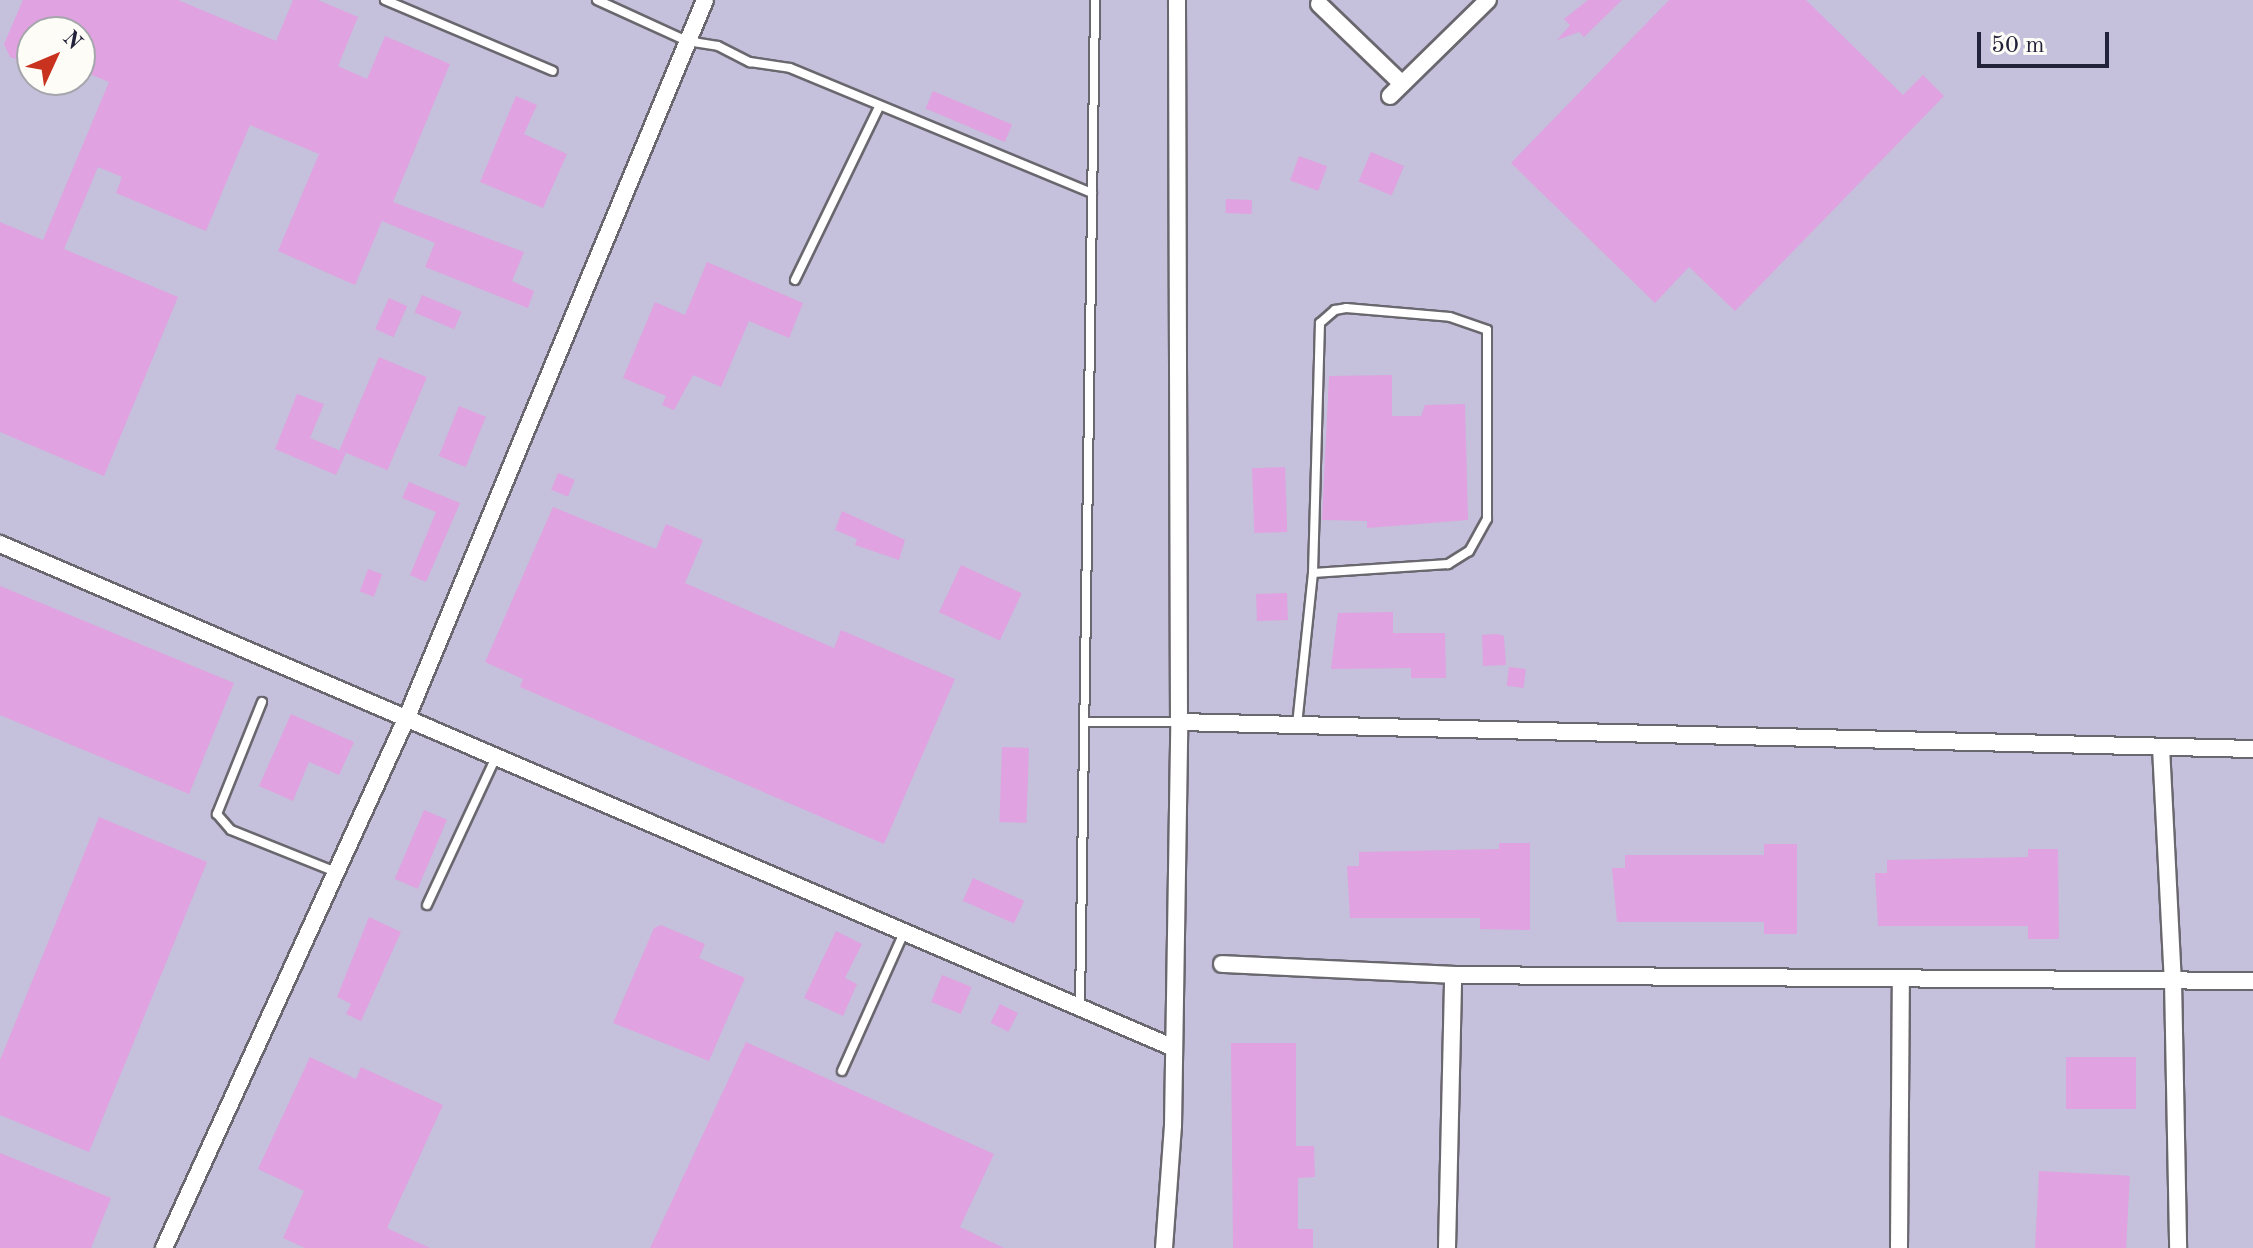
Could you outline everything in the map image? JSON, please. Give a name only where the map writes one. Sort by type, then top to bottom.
[{"type":"street","points":[[168,1247],[407,717],[705,0]]},
{"type":"street","points":[[1164,1248],[1170,1205],[1179,722],[1177,0]]},
{"type":"street","points":[[1319,4],[1396,90],[1488,0]]},
{"type":"street","points":[[0,544],[905,929],[1172,1047]]},
{"type":"street","points":[[1179,722],[2253,749]]},
{"type":"street","points":[[2161,747],[2173,980],[2178,1248]]},
{"type":"street","points":[[1222,964],[1453,975],[2253,981]]},
{"type":"street","points":[[1447,1248],[1453,975]]},
{"type":"street","points":[[1899,1248],[1901,979]]},
{"type":"lane","points":[[385,0],[553,71]]},
{"type":"lane","points":[[597,0],[687,41],[718,46],[750,62],[790,68],[1092,193]]},
{"type":"lane","points":[[1080,1005],[1095,0]]},
{"type":"lane","points":[[795,280],[879,107]]},
{"type":"lane","points":[[1297,726],[1313,573],[1320,323],[1335,310],[1346,308],[1450,317],[1487,330],[1487,519],[1469,551],[1448,564],[1313,573]]},
{"type":"lane","points":[[262,702],[217,814],[231,830],[336,872]]},
{"type":"lane","points":[[1084,722],[1179,722]]},
{"type":"lane","points":[[427,905],[497,754]]},
{"type":"lane","points":[[842,1071],[905,929]]},
{"type":"shaded area","points":[[0,0],[2253,0],[2253,1248],[0,1248]]},
{"type":"building","points":[[23,0],[178,0],[276,41],[293,0],[318,0],[358,17],[338,66],[367,79],[385,36],[450,64],[393,202],[524,252],[512,281],[534,291],[528,308],[425,267],[435,243],[382,221],[355,285],[278,251],[319,154],[250,125],[206,231],[116,193],[122,177],[98,167],[64,249],[178,297],[104,476],[0,432],[0,222],[43,240],[109,82],[96,77],[96,16],[16,16]]},
{"type":"building","points":[[1588,0],[1622,0],[1584,37],[1579,32],[1557,40],[1570,25],[1564,19]]},
{"type":"building","points":[[1669,0],[1806,0],[1903,95],[1923,75],[1944,96],[1735,311],[1689,267],[1655,303],[1511,163]]},
{"type":"building","points":[[16,16],[16,59],[10,57],[4,44]]},
{"type":"building","points":[[933,91],[1012,125],[1005,142],[926,108]]},
{"type":"building","points":[[516,96],[537,105],[524,134],[567,154],[543,208],[480,182]]},
{"type":"building","points":[[1371,152],[1404,166],[1392,196],[1358,181]]},
{"type":"building","points":[[1299,156],[1327,166],[1318,191],[1290,180]]},
{"type":"building","points":[[1226,199],[1252,200],[1251,214],[1226,213]]},
{"type":"building","points":[[707,262],[803,303],[789,338],[749,321],[721,387],[693,375],[674,410],[662,405],[666,396],[623,378],[655,302],[685,315]]},
{"type":"building","points":[[422,295],[462,312],[454,329],[415,312]]},
{"type":"building","points":[[389,298],[407,306],[393,337],[375,329]]},
{"type":"building","points":[[379,357],[427,377],[387,470],[340,450]]},
{"type":"building","points":[[1392,375],[1392,416],[1421,416],[1425,405],[1465,404],[1468,520],[1367,528],[1367,521],[1322,520],[1329,376]]},
{"type":"building","points":[[297,394],[324,404],[310,438],[346,453],[336,475],[275,449]]},
{"type":"building","points":[[459,406],[486,417],[466,467],[439,456]]},
{"type":"building","points":[[1285,467],[1287,532],[1254,533],[1252,468]]},
{"type":"building","points":[[558,473],[575,480],[568,496],[551,490]]},
{"type":"building","points":[[409,482],[460,503],[426,582],[410,575],[436,512],[402,498]]},
{"type":"building","points":[[553,507],[656,549],[666,524],[703,540],[685,583],[834,648],[841,630],[955,679],[884,844],[520,687],[523,679],[485,662]]},
{"type":"building","points":[[842,511],[905,540],[899,560],[855,545],[857,539],[835,530]]},
{"type":"building","points":[[961,565],[1022,593],[1000,640],[939,612]]},
{"type":"building","points":[[368,569],[382,574],[374,597],[360,592]]},
{"type":"building","points":[[0,586],[234,683],[189,794],[0,715]]},
{"type":"building","points":[[1287,593],[1288,620],[1257,621],[1256,594]]},
{"type":"building","points":[[1393,612],[1393,633],[1445,633],[1446,678],[1411,678],[1411,668],[1331,669],[1338,613]]},
{"type":"building","points":[[1482,635],[1504,636],[1506,665],[1483,666]]},
{"type":"building","points":[[1509,667],[1526,669],[1524,688],[1507,686]]},
{"type":"building","points":[[291,714],[354,742],[339,775],[309,762],[293,801],[259,786]]},
{"type":"building","points":[[1002,747],[1029,748],[1026,823],[999,822]]},
{"type":"building","points":[[424,810],[447,820],[418,889],[395,879]]},
{"type":"building","points":[[99,817],[207,862],[89,1152],[0,1115],[0,1060]]},
{"type":"building","points":[[1499,843],[1530,843],[1530,930],[1480,929],[1480,918],[1350,918],[1347,866],[1359,866],[1359,852],[1499,849]]},
{"type":"building","points":[[1764,844],[1797,844],[1797,934],[1764,934],[1764,922],[1617,922],[1612,868],[1625,868],[1625,855],[1764,855]]},
{"type":"building","points":[[2028,849],[2058,849],[2059,939],[2028,939],[2028,926],[1878,926],[1875,873],[1887,873],[1887,860],[2028,857]]},
{"type":"building","points":[[973,878],[1024,901],[1014,924],[963,901]]},
{"type":"building","points":[[369,917],[401,932],[361,1021],[346,1014],[351,1004],[337,997]]},
{"type":"building","points":[[661,925],[705,944],[699,958],[745,978],[709,1061],[613,1023],[654,928]]},
{"type":"building","points":[[836,931],[862,944],[845,978],[857,984],[843,1016],[804,998]]},
{"type":"building","points":[[942,975],[972,987],[961,1014],[931,1002]]},
{"type":"building","points":[[1000,1004],[1018,1013],[1008,1032],[990,1023]]},
{"type":"building","points":[[746,1042],[994,1154],[960,1227],[1004,1248],[650,1248]]},
{"type":"building","points":[[1231,1043],[1296,1043],[1296,1146],[1314,1146],[1315,1177],[1298,1178],[1298,1229],[1313,1229],[1313,1248],[1233,1248]]},
{"type":"building","points":[[310,1057],[356,1079],[361,1067],[443,1105],[387,1228],[430,1248],[305,1248],[283,1238],[304,1191],[258,1169]]},
{"type":"building","points":[[2066,1057],[2136,1057],[2136,1109],[2066,1109]]},
{"type":"building","points":[[0,1153],[111,1198],[91,1248],[0,1248]]},
{"type":"building","points":[[2039,1171],[2130,1176],[2126,1248],[2035,1248]]}]
